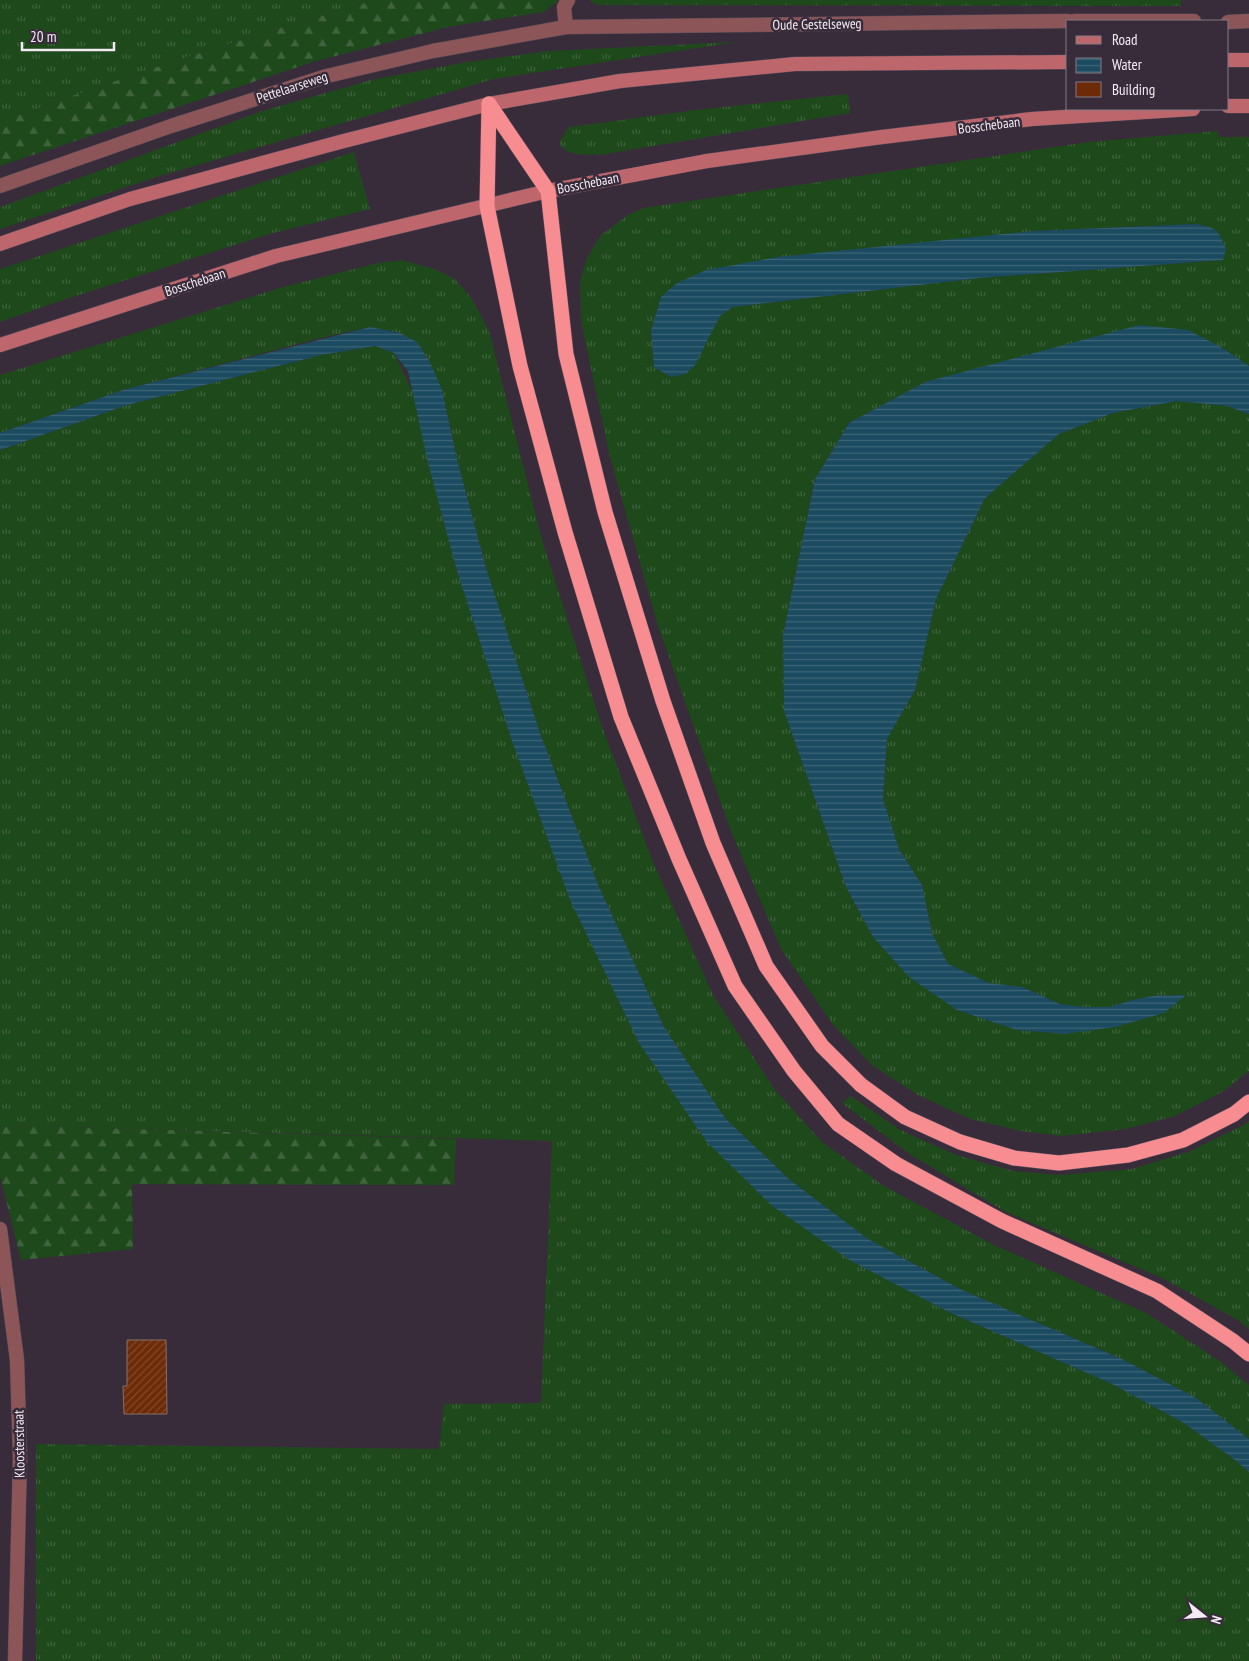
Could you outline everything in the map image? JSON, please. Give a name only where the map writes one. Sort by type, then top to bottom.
[{"type":"highway","points":[[489,104],[548,191],[566,354],[605,512],[664,701],[713,843],[766,966],[822,1046],[861,1085],[905,1117],[960,1142],[1014,1158],[1059,1163],[1128,1155],[1183,1140],[1234,1114],[1249,1102]]},
{"type":"highway","points":[[489,104],[486,206],[520,366],[565,532],[622,716],[679,859],[735,986],[794,1071],[838,1124],[896,1164],[1002,1221],[1158,1291],[1233,1341],[1249,1354]]},
{"type":"main road","points":[[1229,60],[1249,60]]},
{"type":"main road","points":[[0,244],[130,200],[340,142],[489,104],[620,81],[795,64],[1066,62]]},
{"type":"main road","points":[[1229,106],[1249,106]]},
{"type":"main road","name":"Bosschebaan","points":[[0,345],[276,256],[548,191],[707,161],[882,137],[1032,120],[1178,110]]},
{"type":"street","points":[[566,27],[564,8],[568,0]]},
{"type":"street","name":"Oude Gestelseweg","points":[[566,27],[1066,21]]},
{"type":"street","points":[[1229,22],[1249,22]]},
{"type":"street","name":"Pettelaarseweg","points":[[0,186],[171,126],[327,76],[434,51],[566,27]]},
{"type":"street","name":"Kloosterstraat","points":[[0,1229],[17,1360],[20,1458],[15,1661]]},
{"type":"green space","points":[[0,0],[376,0],[187,57],[0,122]]},
{"type":"green space","points":[[376,0],[559,0],[544,12],[452,26],[316,61],[0,166],[0,122],[187,57]]},
{"type":"green space","points":[[589,0],[1181,0],[1180,6],[597,5]]},
{"type":"green space","points":[[737,42],[494,79],[153,178],[0,229],[0,207],[262,111],[371,80],[467,62],[548,51]]},
{"type":"green space","points":[[848,94],[850,113],[600,155],[572,153],[559,143],[569,127],[696,110]]},
{"type":"green space","points":[[1218,131],[1219,137],[1249,137],[1249,366],[1221,347],[925,382],[849,423],[815,479],[783,635],[784,711],[846,887],[873,937],[957,1010],[1018,1030],[1065,1034],[1185,995],[1153,996],[1110,1007],[1081,1007],[1060,1004],[1022,987],[989,983],[948,964],[932,933],[922,885],[899,849],[883,799],[887,739],[915,690],[936,599],[985,498],[1059,434],[1113,413],[1177,401],[1227,406],[1249,414],[1249,1071],[1222,1092],[1175,1116],[1126,1129],[1061,1136],[1021,1131],[970,1119],[918,1095],[873,1066],[834,1026],[781,949],[731,831],[658,626],[610,457],[581,321],[580,281],[587,258],[601,235],[628,215],[643,208],[1088,142]],"holes":[[[1196,224],[1210,227],[1226,249],[1222,260],[979,278],[733,307],[720,316],[712,331],[671,377],[654,367],[651,331],[661,297],[677,283],[1034,231]]]},
{"type":"green space","points":[[354,152],[370,209],[269,234],[0,322],[0,269]]},
{"type":"green space","points":[[402,260],[434,269],[455,279],[472,299],[489,331],[542,540],[601,724],[653,862],[713,995],[775,1090],[822,1142],[884,1186],[994,1245],[1146,1313],[1221,1362],[1249,1385],[1249,1439],[1196,1398],[1124,1360],[962,1290],[868,1239],[790,1180],[725,1118],[664,1027],[599,887],[540,733],[486,568],[457,459],[442,390],[400,333],[370,327],[317,339],[123,390],[0,433],[0,375],[283,287],[378,263]]},
{"type":"green space","points":[[375,346],[394,353],[414,395],[457,571],[639,1043],[851,1261],[951,1313],[1112,1384],[1184,1423],[1249,1472],[1249,1661],[36,1661],[36,1444],[439,1449],[444,1404],[541,1403],[552,1141],[0,1125],[0,450],[127,405],[321,355]]},
{"type":"green space","points":[[851,1096],[900,1130],[956,1155],[1013,1171],[1059,1175],[1132,1169],[1188,1152],[1249,1121],[1249,1329],[1238,1320],[1162,1278],[1006,1212],[908,1153],[842,1103]]},
{"type":"green space","points":[[0,1125],[456,1139],[454,1185],[132,1184],[133,1249],[21,1260],[0,1176]]},
{"type":"water","points":[[1196,224],[1213,228],[1219,233],[1226,249],[1223,260],[979,278],[733,307],[720,316],[695,365],[686,374],[671,377],[654,367],[651,331],[661,297],[677,283],[706,270],[777,257],[1034,231]]},
{"type":"water","points":[[1139,325],[1188,330],[1221,347],[1249,366],[1249,414],[1227,406],[1177,401],[1113,413],[1059,434],[985,498],[936,599],[915,690],[887,739],[883,799],[899,849],[922,885],[932,933],[948,964],[989,983],[1022,987],[1060,1004],[1081,1007],[1110,1007],[1153,996],[1186,995],[1164,1013],[1115,1027],[1065,1034],[1017,1030],[957,1010],[909,977],[873,937],[846,887],[784,711],[783,635],[815,479],[849,423],[925,382]]},
{"type":"water","points":[[370,327],[400,333],[417,342],[430,362],[442,390],[457,459],[486,568],[540,733],[599,887],[664,1027],[725,1118],[790,1180],[868,1239],[962,1290],[1124,1360],[1196,1398],[1249,1439],[1249,1472],[1184,1423],[1112,1384],[951,1313],[851,1261],[771,1205],[706,1141],[639,1043],[570,900],[512,741],[457,571],[428,463],[408,371],[394,353],[375,346],[321,355],[127,405],[0,450],[0,433],[123,390]]},
{"type":"building","points":[[127,1340],[166,1340],[167,1414],[124,1414],[123,1386],[127,1386]]}]
